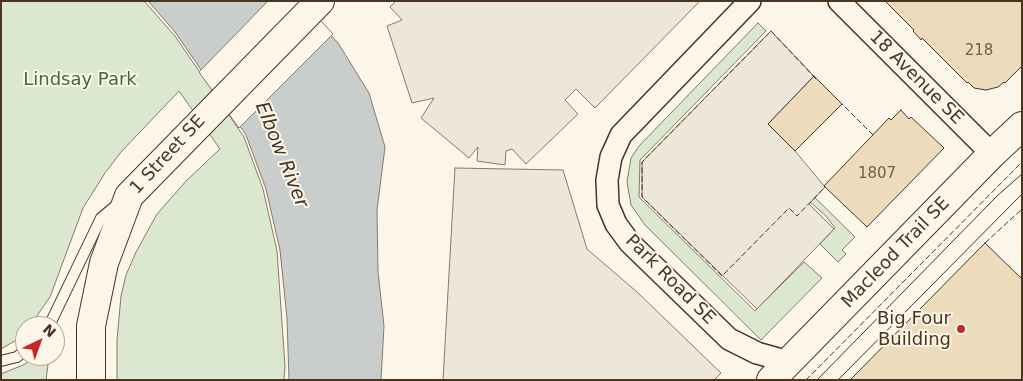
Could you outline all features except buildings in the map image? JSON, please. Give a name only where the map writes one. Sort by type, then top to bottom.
[{"type":"main road","name":"1 Street SE","points":[[91,380],[91,326],[104,263],[129,196],[320,1]]},
{"type":"main road","name":"Macleod Trail SE","points":[[780,371],[992,154],[1022,126]]},
{"type":"street","name":"Park Road SE","points":[[750,1],[621,135],[611,157],[607,180],[608,205],[616,224],[630,242],[729,339],[757,353],[780,371]]},
{"type":"street","name":"18 Avenue SE","points":[[839,1],[992,154]]},
{"type":"lane","points":[[54,316],[101,218],[129,196]]},
{"type":"lane","points":[[1,361],[15,358]]},
{"type":"green space","name":"Lindsay Park","points":[[1,1],[144,1],[175,36],[244,137],[263,189],[277,251],[285,366],[284,380],[117,380],[117,340],[121,296],[126,275],[136,252],[157,214],[187,180],[220,149],[179,91],[121,152],[105,173],[83,208],[50,297],[37,316],[15,316],[15,341],[1,349]]},
{"type":"green space","points":[[758,23],[766,31],[640,160],[639,197],[755,311],[804,262],[822,278],[761,340],[645,225],[631,205],[627,182],[631,158],[639,146]]},
{"type":"green space","points":[[796,179],[855,237],[842,250],[846,254],[838,262],[820,244],[835,228],[825,215],[810,202]]},
{"type":"green space","points":[[21,366],[48,366],[46,380],[1,380],[1,374]]},
{"type":"shaded area","points":[[396,1],[700,1],[595,108],[576,89],[565,100],[578,114],[526,164],[512,149],[506,151],[505,165],[477,161],[478,147],[469,158],[421,118],[434,98],[412,103],[387,26],[402,20],[390,7]]},
{"type":"shaded area","points":[[771,31],[814,76],[768,124],[795,151],[825,187],[809,204],[834,229],[757,309],[642,197],[642,162]]},
{"type":"shaded area","points":[[455,168],[563,170],[587,249],[637,292],[721,373],[714,380],[443,380]]},
{"type":"water","name":"Elbow River","points":[[148,1],[300,1],[338,43],[369,93],[385,147],[377,210],[378,272],[384,326],[381,380],[289,380],[287,318],[280,250],[266,189],[246,135],[175,32]]},
{"type":"pier","points":[[268,1],[303,1],[333,34],[239,128],[199,72]]},
{"type":"tram line","points":[[817,380],[997,196],[1022,174]]},
{"type":"tram line","points":[[838,380],[1022,194]]},
{"type":"fence","points":[[816,79],[771,31],[642,162],[642,197],[722,276],[789,208],[797,216],[825,187]]},
{"type":"fence","points":[[839,101],[873,135]]},
{"type":"fence","points":[[806,380],[1022,162]]},
{"type":"fence","points":[[985,243],[1022,209]]},
{"type":"place","name":"Big Four Building","points":[[961,329]]}]
